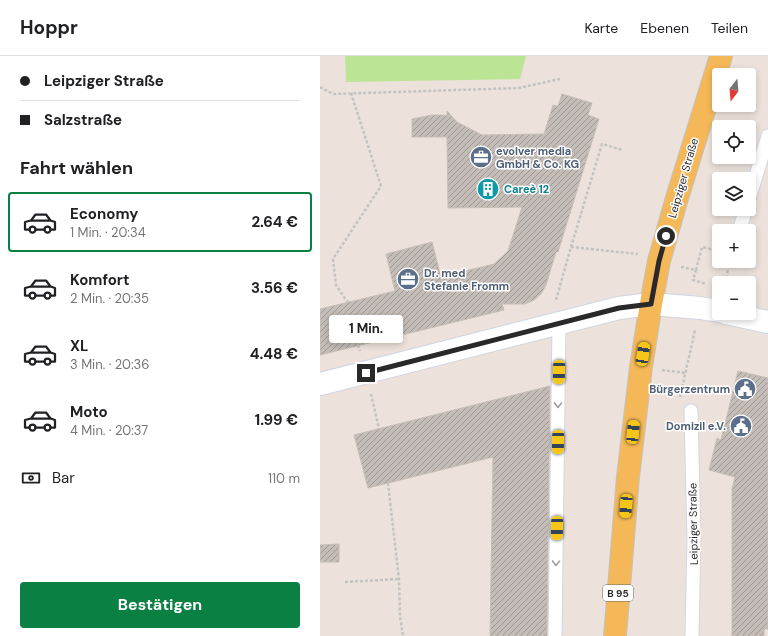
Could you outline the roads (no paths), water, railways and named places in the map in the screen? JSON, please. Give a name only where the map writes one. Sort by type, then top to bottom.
[{"type":"main road","name":"Leipziger Straße","points":[[615,636],[628,476],[642,360],[651,304],[659,261],[679,190],[721,56]]},
{"type":"street","points":[[320,384],[619,308],[651,304],[710,310]]},
{"type":"street","points":[[756,319],[768,322]]},
{"type":"lane","points":[[756,176],[768,136]]},
{"type":"lane","points":[[555,636],[559,324]]},
{"type":"lane","name":"Leipziger Straße","points":[[691,411],[694,538],[692,636]]},
{"type":"place","name":"evolver media GmbH & Co. KG","points":[[481,157]]},
{"type":"place","name":"Careè 12","points":[[488,189]]},
{"type":"place","name":"Dr. med Stefanie Fromm","points":[[408,279]]},
{"type":"place","name":"Bürgerzentrum","points":[[745,389]]},
{"type":"place","name":"Domizil e.V.","points":[[741,426]]}]
